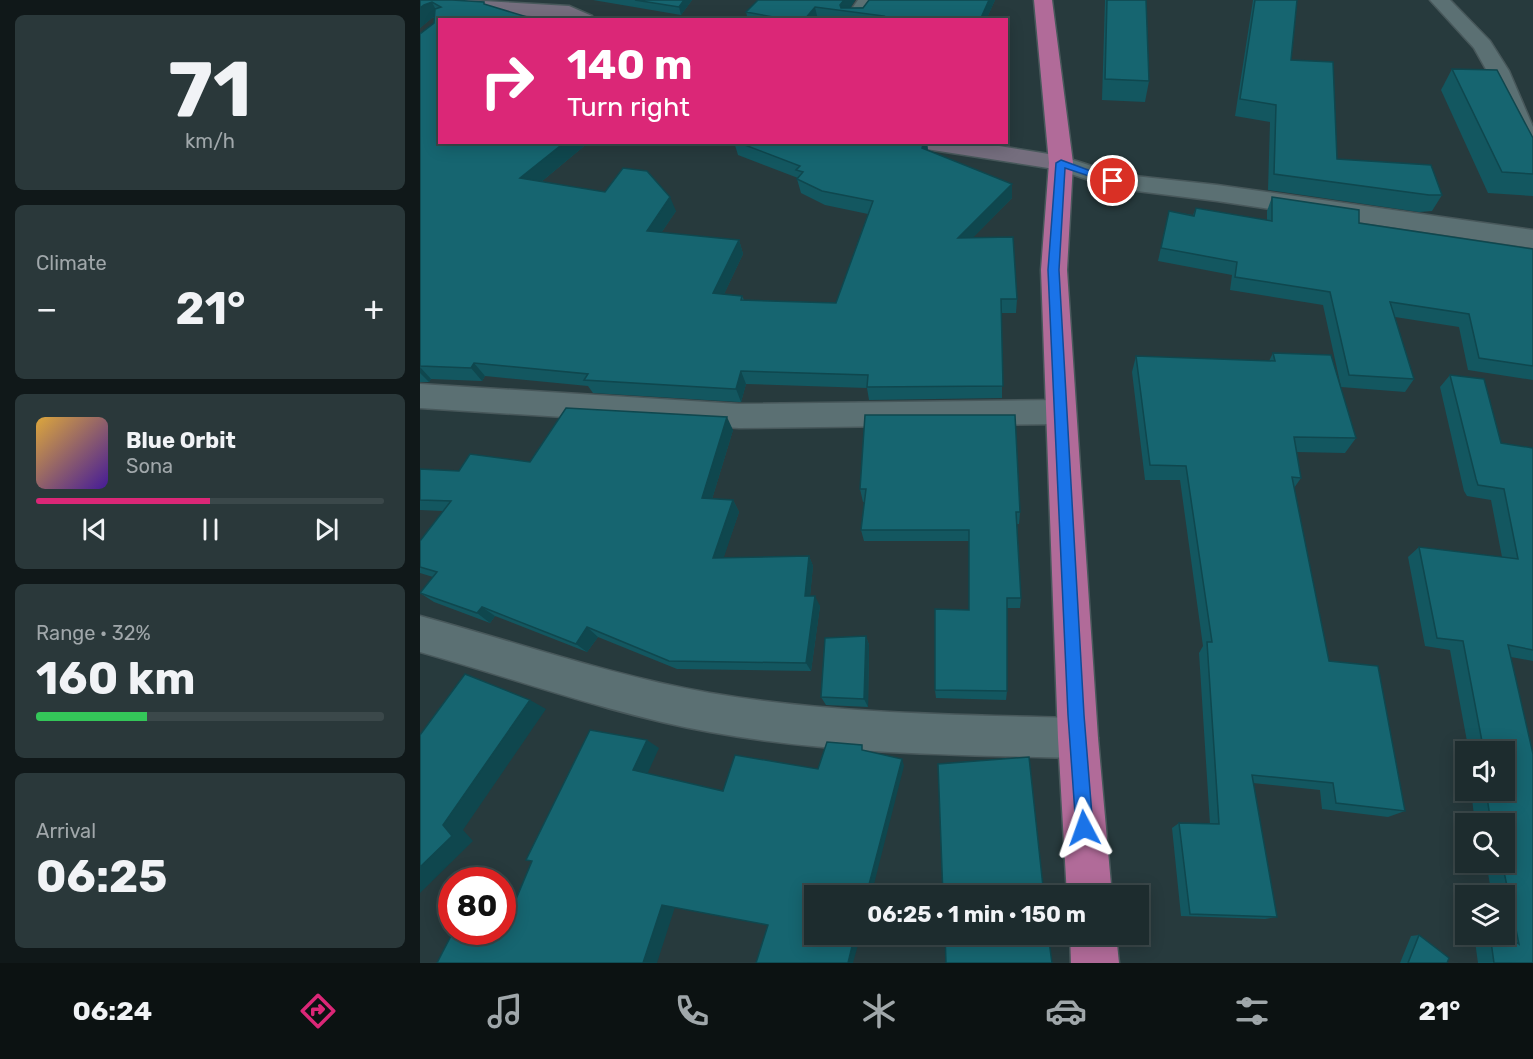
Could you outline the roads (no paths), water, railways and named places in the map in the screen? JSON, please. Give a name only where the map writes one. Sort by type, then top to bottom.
[{"type":"highway","points":[[1043,0],[1061,163],[1054,270],[1078,738],[1089,885]]},
{"type":"highway","points":[[1094,945],[1095,963]]},
{"type":"street","points":[[854,18],[868,0]]},
{"type":"street","points":[[1439,0],[1483,45],[1498,71],[1533,154]]},
{"type":"street","points":[[420,3],[569,12],[581,18]]},
{"type":"street","points":[[446,18],[460,4]]},
{"type":"street","points":[[939,144],[1061,163],[1113,181],[1217,193],[1533,239]]},
{"type":"street","points":[[420,396],[739,416],[1060,412]]},
{"type":"street","points":[[420,634],[651,699],[749,718],[915,734],[1078,738]]}]
